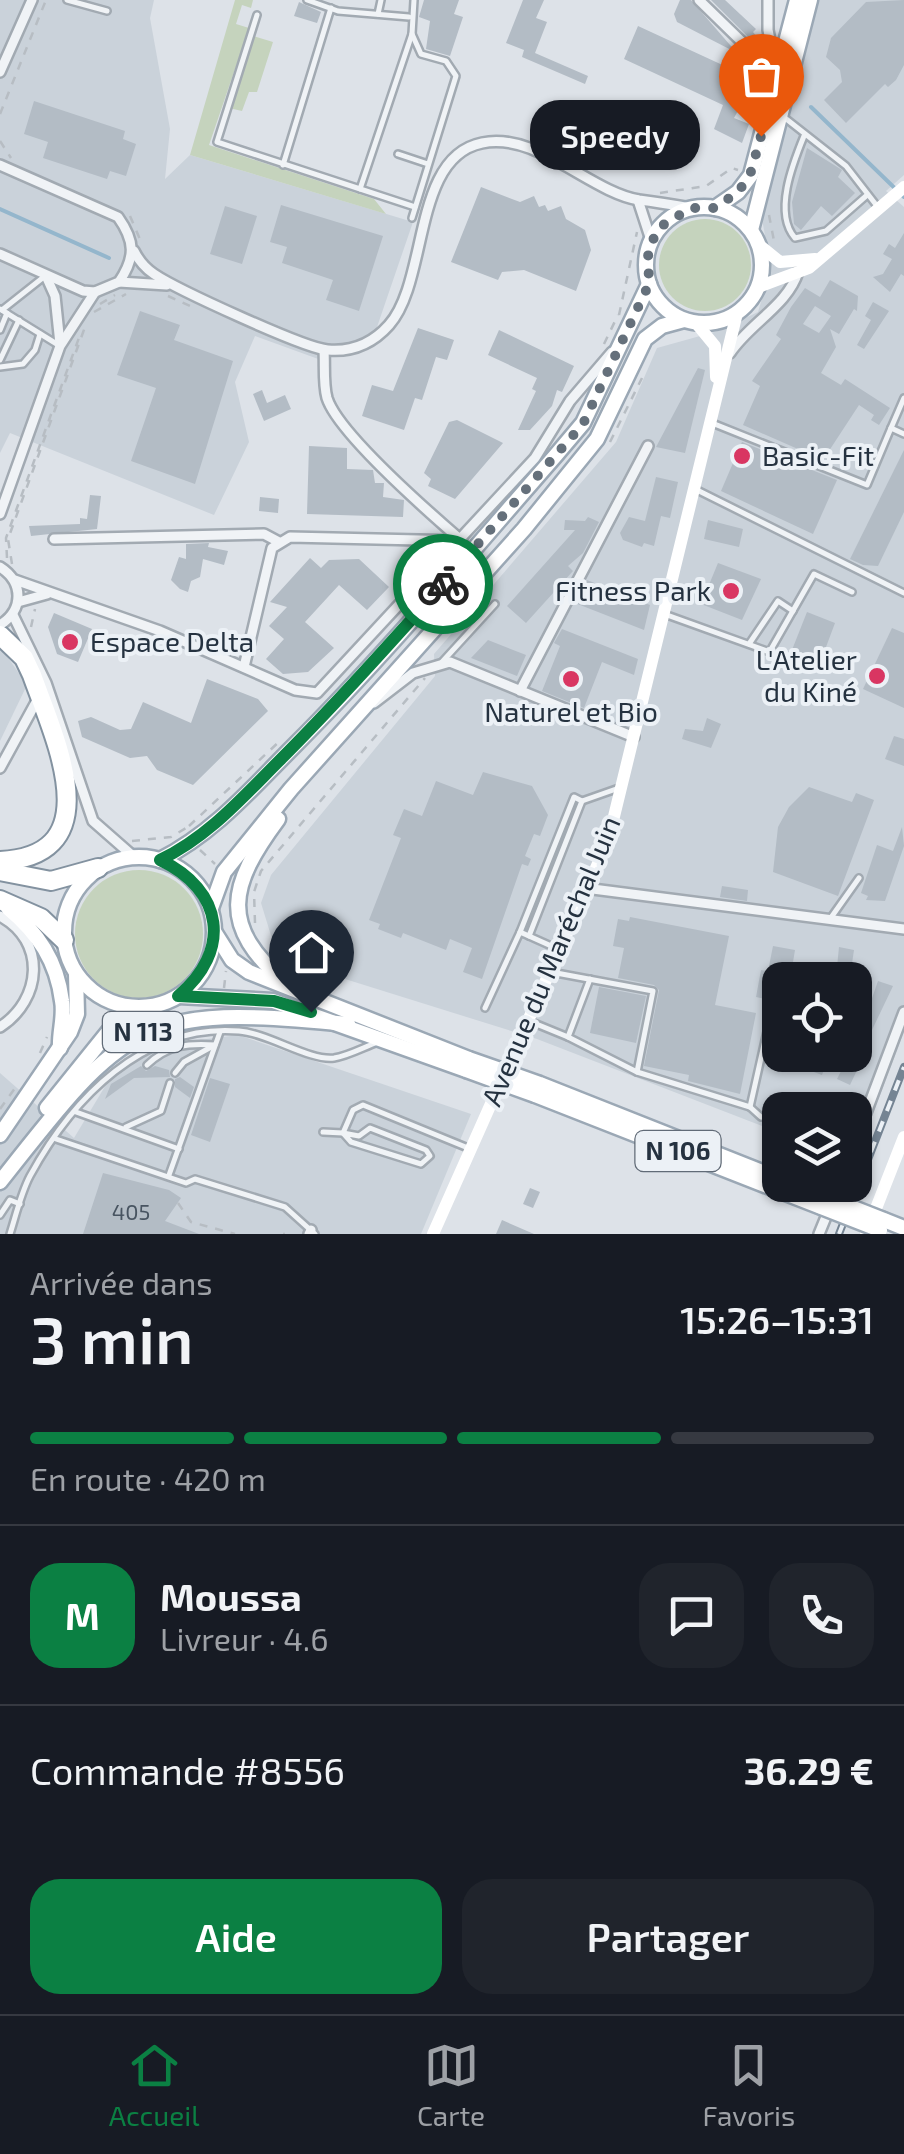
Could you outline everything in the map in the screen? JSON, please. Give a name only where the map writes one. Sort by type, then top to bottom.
[{"type":"highway","points":[[0,636],[29,656],[43,689],[68,784],[69,807],[60,831],[44,848],[21,859],[0,862]]},
{"type":"highway","points":[[0,871],[51,880],[98,868]]},
{"type":"highway","points":[[0,900],[40,918],[64,940]]},
{"type":"main road","points":[[715,208],[738,192],[750,175],[797,0]]},
{"type":"main road","points":[[751,230],[810,0]]},
{"type":"main road","points":[[210,908],[224,872],[291,790],[597,439],[646,339],[662,326],[717,322],[736,313],[758,287],[762,263],[751,230],[733,214],[715,208],[691,208],[673,215],[651,240],[646,266],[656,299],[690,321]]},
{"type":"main road","points":[[160,860],[192,842],[228,813],[352,688],[583,424],[649,284]]},
{"type":"main road","points":[[290,987],[248,945],[236,902],[251,855],[281,816],[291,790]]},
{"type":"main road","points":[[0,1135],[60,1052],[77,1014],[76,974],[64,940],[66,912],[73,894],[98,868],[134,857],[160,860],[191,879],[210,908],[214,933],[209,960],[198,979],[178,996],[142,1008],[96,1046],[0,1170]]},
{"type":"main road","name":"N 113","points":[[0,900],[32,928],[49,954],[62,1000],[60,1052]]},
{"type":"main road","name":"N 106","points":[[214,933],[232,960],[290,987],[467,1064],[762,1172]]},
{"type":"main road","points":[[76,974],[102,999],[142,1008]]},
{"type":"main road","name":"N 106","points":[[178,996],[274,1001],[467,1064]]},
{"type":"main road","name":"N 113","points":[[0,1182],[92,1070],[120,1045],[147,1030],[198,1016],[232,1014],[348,1024]]},
{"type":"main road","name":"N 106","points":[[538,1090],[762,1178]]},
{"type":"main road","name":"N 106","points":[[822,1202],[880,1230],[904,1228]]},
{"type":"street","points":[[0,72],[32,0]]},
{"type":"street","points":[[699,0],[778,77]]},
{"type":"street","points":[[768,0],[768,30],[778,77]]},
{"type":"street","points":[[2,164],[118,218],[130,234],[134,252],[150,272],[175,287],[324,350],[351,350],[371,341],[391,324],[401,305],[438,183],[448,163],[481,143],[514,144],[638,200],[691,208]]},
{"type":"street","points":[[758,287],[798,272],[826,254],[899,191]]},
{"type":"street","points":[[638,200],[651,240]]},
{"type":"street","points":[[759,245],[780,262],[804,263],[826,254]]},
{"type":"street","points":[[120,282],[134,252]]},
{"type":"street","points":[[0,254],[46,276],[95,292]]},
{"type":"street","points":[[728,355],[744,332],[793,288],[798,272]]},
{"type":"street","points":[[46,276],[55,296],[60,346]]},
{"type":"street","points":[[0,514],[60,346],[95,292],[120,282],[146,280],[175,287]]},
{"type":"street","name":"Avenue du Maréchal Juin","points":[[433,1234],[608,841],[736,313]]},
{"type":"street","name":"Avenue du Maréchal Juin","points":[[690,321],[715,346],[716,389]]},
{"type":"street","points":[[0,556],[1,568],[48,594],[160,631],[295,690],[317,693],[462,542],[535,458],[570,401],[624,338]]},
{"type":"street","points":[[324,350],[327,398],[341,420],[402,488],[462,542]]},
{"type":"street","points":[[520,692],[648,446]]},
{"type":"street","points":[[54,539],[264,534],[279,542]]},
{"type":"street","points":[[244,666],[272,548],[279,542],[290,537],[462,542]]},
{"type":"street","points":[[0,625],[13,615],[18,602],[14,574]]},
{"type":"street","points":[[18,602],[48,594]]},
{"type":"street","points":[[13,615],[29,656]]},
{"type":"street","points":[[363,711],[428,667],[450,662],[634,737]]},
{"type":"street","points":[[0,768],[43,689]]},
{"type":"street","points":[[43,689],[93,821],[134,857]]},
{"type":"street","points":[[585,888],[904,930]]},
{"type":"street","points":[[0,916],[30,947],[34,963],[28,999],[0,1027]]},
{"type":"street","points":[[872,1097],[904,1012]]},
{"type":"street","points":[[880,1230],[904,1137]]},
{"type":"street","points":[[819,1234],[832,1202]]},
{"type":"lane","points":[[67,0],[107,12]]},
{"type":"lane","points":[[378,14],[382,0]]},
{"type":"lane","points":[[412,218],[456,76],[446,61],[417,50],[410,17],[414,0]]},
{"type":"lane","points":[[311,1],[331,8],[410,17]]},
{"type":"lane","points":[[283,165],[331,8]]},
{"type":"lane","points":[[257,15],[218,142],[415,208]]},
{"type":"lane","points":[[360,190],[412,34]]},
{"type":"lane","points":[[782,116],[846,166],[879,208]]},
{"type":"lane","points":[[804,136],[785,202],[788,230],[795,238],[826,230],[866,196]]},
{"type":"lane","points":[[398,154],[428,164]]},
{"type":"lane","points":[[0,330],[3,311],[46,276]]},
{"type":"lane","points":[[3,311],[60,346]]},
{"type":"lane","points":[[19,320],[0,363],[23,364],[35,350],[40,334]]},
{"type":"lane","points":[[709,422],[867,485],[904,398]]},
{"type":"lane","points":[[891,428],[904,434]]},
{"type":"lane","points":[[694,488],[904,594]]},
{"type":"lane","points":[[770,651],[814,574],[852,592]]},
{"type":"lane","points":[[749,644],[778,601],[793,611]]},
{"type":"lane","points":[[440,664],[496,604]]},
{"type":"lane","points":[[664,614],[778,655]]},
{"type":"lane","points":[[485,1008],[574,797],[582,801],[622,787]]},
{"type":"lane","points":[[528,936],[582,801]]},
{"type":"lane","points":[[828,921],[859,878]]},
{"type":"lane","points":[[520,932],[558,949]]},
{"type":"lane","points":[[548,972],[652,990],[637,1072]]},
{"type":"lane","points":[[568,1037],[590,979]]},
{"type":"lane","points":[[526,1020],[637,1072],[750,1107],[761,1116]]},
{"type":"lane","points":[[169,1175],[220,1031]]},
{"type":"lane","points":[[10,1234],[29,1177],[76,1112],[127,1060],[170,1038],[220,1031],[240,1031],[332,1058],[385,1040]]},
{"type":"lane","points":[[147,1065],[172,1048],[191,1043],[215,1045]]},
{"type":"lane","points":[[175,1072],[184,1062],[215,1045]]},
{"type":"lane","points":[[750,1107],[762,1054]]},
{"type":"lane","points":[[123,1128],[162,1111],[170,1083]]},
{"type":"lane","points":[[343,1133],[353,1110],[363,1105],[471,1150]]},
{"type":"lane","points":[[76,1112],[179,1148]]},
{"type":"lane","points":[[323,1132],[343,1133],[359,1136],[370,1128],[430,1156],[421,1164],[351,1142],[343,1133]]},
{"type":"lane","points":[[56,1139],[186,1183],[195,1179],[284,1207],[312,1232]]},
{"type":"lane","points":[[0,1215],[10,1200],[20,1204]]},
{"type":"path","points":[[0,114],[46,0]]},
{"type":"path","points":[[657,198],[665,189],[706,186],[732,168],[744,172]]},
{"type":"path","points":[[769,208],[770,235],[778,249]]},
{"type":"path","points":[[625,318],[618,315],[636,222]]},
{"type":"path","points":[[14,574],[8,539],[88,321],[104,303],[131,291]]},
{"type":"path","points":[[162,294],[202,311]]},
{"type":"path","points":[[610,443],[642,376]]},
{"type":"path","points":[[31,627],[36,602]]},
{"type":"path","points":[[257,936],[254,892],[261,872],[423,684],[428,667]]},
{"type":"path","points":[[121,840],[171,837],[188,828]]},
{"type":"path","points":[[200,850],[220,868]]},
{"type":"path","points":[[223,990],[227,968]]},
{"type":"path","points":[[39,1055],[51,1027]]},
{"type":"path","points":[[0,1110],[24,1076]]},
{"type":"path","points":[[178,1203],[191,1222],[235,1234]]},
{"type":"shaded area","points":[[0,0],[154,0],[150,18],[170,129],[165,179],[190,155],[413,222],[376,330],[321,360],[255,336],[235,382],[249,442],[214,515],[10,433],[0,453]]},
{"type":"shaded area","points":[[817,0],[904,0],[904,175],[886,191],[904,207],[904,1032],[872,1116],[872,1092],[762,1092],[762,1126],[537,1039],[297,964],[273,942],[261,903],[271,875],[435,676],[434,654],[616,442],[657,348],[718,331],[758,312],[771,268],[762,219]]},
{"type":"shaded area","points":[[0,646],[27,685],[0,741]]},
{"type":"shaded area","points":[[238,1035],[471,1114],[421,1234],[0,1234],[0,1073],[74,1138],[107,1083],[131,1062],[168,1044]]},
{"type":"green space","points":[[235,0],[253,0],[251,8],[242,5],[236,24],[249,28],[209,145],[374,199],[386,214],[190,155]]},
{"type":"green space","points":[[253,36],[273,42],[257,92],[249,92],[242,111],[229,108]]},
{"type":"green space","points":[[696,219],[714,219],[731,226],[744,239],[751,265],[744,291],[731,304],[714,311],[696,311],[679,304],[666,291],[659,274],[659,256],[666,239],[679,226]]},
{"type":"green space","points":[[139,870],[163,875],[184,889],[198,910],[203,934],[198,958],[184,979],[163,993],[139,998],[115,993],[94,979],[80,958],[75,934],[80,910],[94,889],[115,875]]},
{"type":"building","points":[[424,0],[459,0],[454,14],[463,17],[450,56],[426,49],[430,21],[419,17]]},
{"type":"building","points":[[523,0],[544,0],[536,18],[547,22],[535,53],[588,76],[585,84],[522,57],[524,50],[506,43]]},
{"type":"building","points":[[680,0],[691,0],[737,53],[677,22],[674,14]]},
{"type":"building","points":[[711,0],[725,0],[756,29],[753,32],[763,44],[759,48]]},
{"type":"building","points":[[904,0],[904,65],[896,80],[888,87],[885,84],[846,123],[824,100],[842,82],[840,70],[826,57],[831,38],[866,2]]},
{"type":"building","points":[[299,2],[321,12],[317,23],[294,16]]},
{"type":"building","points":[[638,26],[755,80],[734,118],[749,124],[742,143],[714,129],[723,105],[624,59]]},
{"type":"building","points":[[34,101],[125,131],[123,139],[136,144],[126,176],[110,171],[107,179],[43,158],[48,142],[24,134]]},
{"type":"building","points":[[603,104],[680,136],[668,163],[654,169],[589,134]]},
{"type":"building","points":[[807,148],[842,170],[838,177],[855,193],[832,216],[821,206],[801,230],[794,224],[792,202]]},
{"type":"building","points":[[481,187],[520,202],[534,196],[539,207],[545,205],[548,211],[561,206],[566,219],[585,230],[591,250],[576,291],[524,270],[502,272],[498,280],[451,262]]},
{"type":"building","points":[[281,205],[383,236],[359,311],[326,300],[333,280],[282,263],[287,247],[270,242]]},
{"type":"building","points":[[225,206],[257,216],[242,264],[210,254]]},
{"type":"building","points":[[904,233],[904,276],[901,274],[890,292],[873,277],[883,274],[892,259],[883,254],[889,244],[895,248]]},
{"type":"building","points":[[830,280],[858,296],[857,311],[854,309],[839,334],[830,329],[836,347],[821,373],[841,385],[845,379],[890,408],[879,425],[871,420],[874,415],[859,405],[823,460],[743,425],[760,386],[752,381],[781,339],[776,335],[791,307],[805,288],[820,297]],"holes":[[[815,306],[831,316],[819,333],[803,324]]]},
{"type":"building","points":[[873,302],[889,311],[864,349],[857,345],[871,320],[865,316]]},
{"type":"building","points":[[140,311],[180,325],[174,340],[233,361],[195,484],[131,461],[156,388],[117,375]]},
{"type":"building","points":[[418,328],[454,340],[447,360],[436,357],[422,400],[415,398],[404,430],[362,416],[372,385],[393,391]]},
{"type":"building","points":[[499,330],[574,366],[562,392],[557,390],[552,406],[530,430],[518,430],[536,391],[532,389],[537,378],[488,355]]},
{"type":"building","points":[[698,368],[705,370],[685,453],[656,447]]},
{"type":"building","points":[[262,390],[267,403],[285,395],[291,409],[264,421],[253,394]]},
{"type":"building","points":[[457,420],[503,443],[455,499],[428,486],[431,479],[424,473],[449,422]]},
{"type":"building","points":[[742,442],[837,480],[813,534],[721,491]]},
{"type":"building","points":[[309,446],[347,448],[347,469],[373,470],[375,483],[384,483],[383,497],[404,500],[403,517],[307,514]]},
{"type":"building","points":[[904,450],[904,512],[878,566],[863,565],[850,559]]},
{"type":"building","points":[[656,477],[678,482],[670,518],[661,516],[654,546],[644,543],[642,547],[623,540],[620,533],[629,517],[645,521]]},
{"type":"building","points":[[90,495],[101,496],[97,529],[31,536],[29,526],[80,524],[80,518],[87,519]]},
{"type":"building","points":[[260,497],[279,499],[278,513],[259,511]]},
{"type":"building","points":[[588,517],[599,522],[583,553],[568,566],[573,571],[526,623],[507,606],[575,530],[564,530],[565,520],[585,521]]},
{"type":"building","points":[[708,520],[743,529],[739,547],[704,539]]},
{"type":"building","points":[[209,543],[208,547],[228,551],[224,565],[203,559],[200,577],[191,581],[188,592],[180,589],[171,580],[179,557],[186,559],[186,544]]},
{"type":"building","points":[[310,558],[321,568],[329,560],[359,559],[389,587],[367,610],[339,585],[305,622],[334,648],[308,672],[283,674],[266,659],[284,639],[269,626],[287,607],[270,602]]},
{"type":"building","name":"Fitness Park","points":[[718,563],[761,579],[742,620],[701,604]]},
{"type":"building","points":[[587,580],[650,605],[644,630],[575,603]]},
{"type":"building","points":[[807,612],[835,623],[817,671],[788,660]]},
{"type":"building","name":"Espace Delta","points":[[54,613],[92,629],[78,662],[57,654],[48,627]]},
{"type":"building","points":[[892,628],[904,633],[904,708],[863,689]]},
{"type":"building","points":[[562,629],[638,659],[634,675],[602,662],[584,708],[542,691],[560,646],[554,643]]},
{"type":"building","points":[[488,640],[526,655],[517,676],[471,658]]},
{"type":"building","points":[[207,679],[258,699],[268,711],[193,785],[157,770],[147,756],[130,758],[82,737],[78,721],[91,717],[120,730],[131,729],[143,702],[191,723]]},
{"type":"building","points":[[707,718],[721,724],[711,748],[682,739],[685,729],[703,731]]},
{"type":"building","points":[[894,736],[904,739],[904,766],[885,759]]},
{"type":"building","points":[[483,772],[532,786],[548,815],[540,836],[534,834],[525,856],[531,859],[528,866],[522,864],[482,979],[463,972],[472,948],[450,939],[446,950],[403,933],[401,938],[378,929],[380,924],[369,920],[401,838],[393,835],[404,809],[422,816],[436,781],[473,795]]},
{"type":"building","points":[[809,787],[852,802],[856,793],[874,800],[838,896],[773,872],[778,827],[789,807]]},
{"type":"building","points":[[902,827],[904,846],[885,901],[866,900],[868,896],[861,893],[877,845],[893,851]]},
{"type":"building","points":[[722,886],[748,890],[747,901],[720,897]]},
{"type":"building","points":[[630,917],[729,936],[715,1005],[756,1013],[740,1094],[688,1081],[689,1075],[644,1066],[659,990],[654,985],[618,978],[624,948],[613,946],[618,919],[629,921]]},
{"type":"building","points":[[773,946],[795,950],[793,962],[770,962]]},
{"type":"building","points":[[839,947],[854,950],[852,962],[838,962]]},
{"type":"building","points":[[762,970],[762,998],[756,997]]},
{"type":"building","points":[[878,981],[893,986],[872,1030],[872,998]]},
{"type":"building","points":[[599,987],[646,996],[636,1043],[590,1033]]},
{"type":"building","points":[[141,1066],[146,1071],[155,1066],[169,1070],[170,1077],[134,1078],[105,1099],[111,1084]]},
{"type":"building","points":[[840,1072],[856,1072],[850,1085],[837,1079]]},
{"type":"building","points":[[180,1077],[194,1087],[190,1098],[175,1087],[175,1079]]},
{"type":"building","points":[[210,1078],[230,1084],[210,1142],[191,1135]]},
{"type":"building","points":[[103,1173],[169,1190],[181,1198],[165,1221],[199,1234],[83,1234]]},
{"type":"building","points":[[530,1188],[540,1192],[533,1208],[523,1204]]},
{"type":"building","points":[[502,1220],[534,1234],[496,1234]]},
{"type":"waterway","points":[[811,107],[904,197]]},
{"type":"waterway","points":[[0,209],[109,258]]},
{"type":"railway","points":[[839,1234],[904,1067]]},
{"type":"way so far","points":[[443,584],[583,424],[649,284],[648,249],[660,227],[673,215],[691,208],[715,208],[738,192],[750,175],[761,136]]},
{"type":"place","name":"Speedy","points":[[761,136]]},
{"type":"place","name":"Basic-Fit","points":[[742,456]]},
{"type":"place","name":"Fitness Park","points":[[731,591]]},
{"type":"place","name":"Espace Delta","points":[[70,642]]},
{"type":"place","name":"L'Atelier du Kiné","points":[[877,676]]},
{"type":"place","name":"Naturel et Bio","points":[[571,679]]},
{"type":"route","points":[[311,1012],[274,1001],[178,996],[198,979],[209,960],[214,933],[210,908],[200,888],[181,870],[160,860],[192,842],[228,813],[352,688],[443,584]]}]
